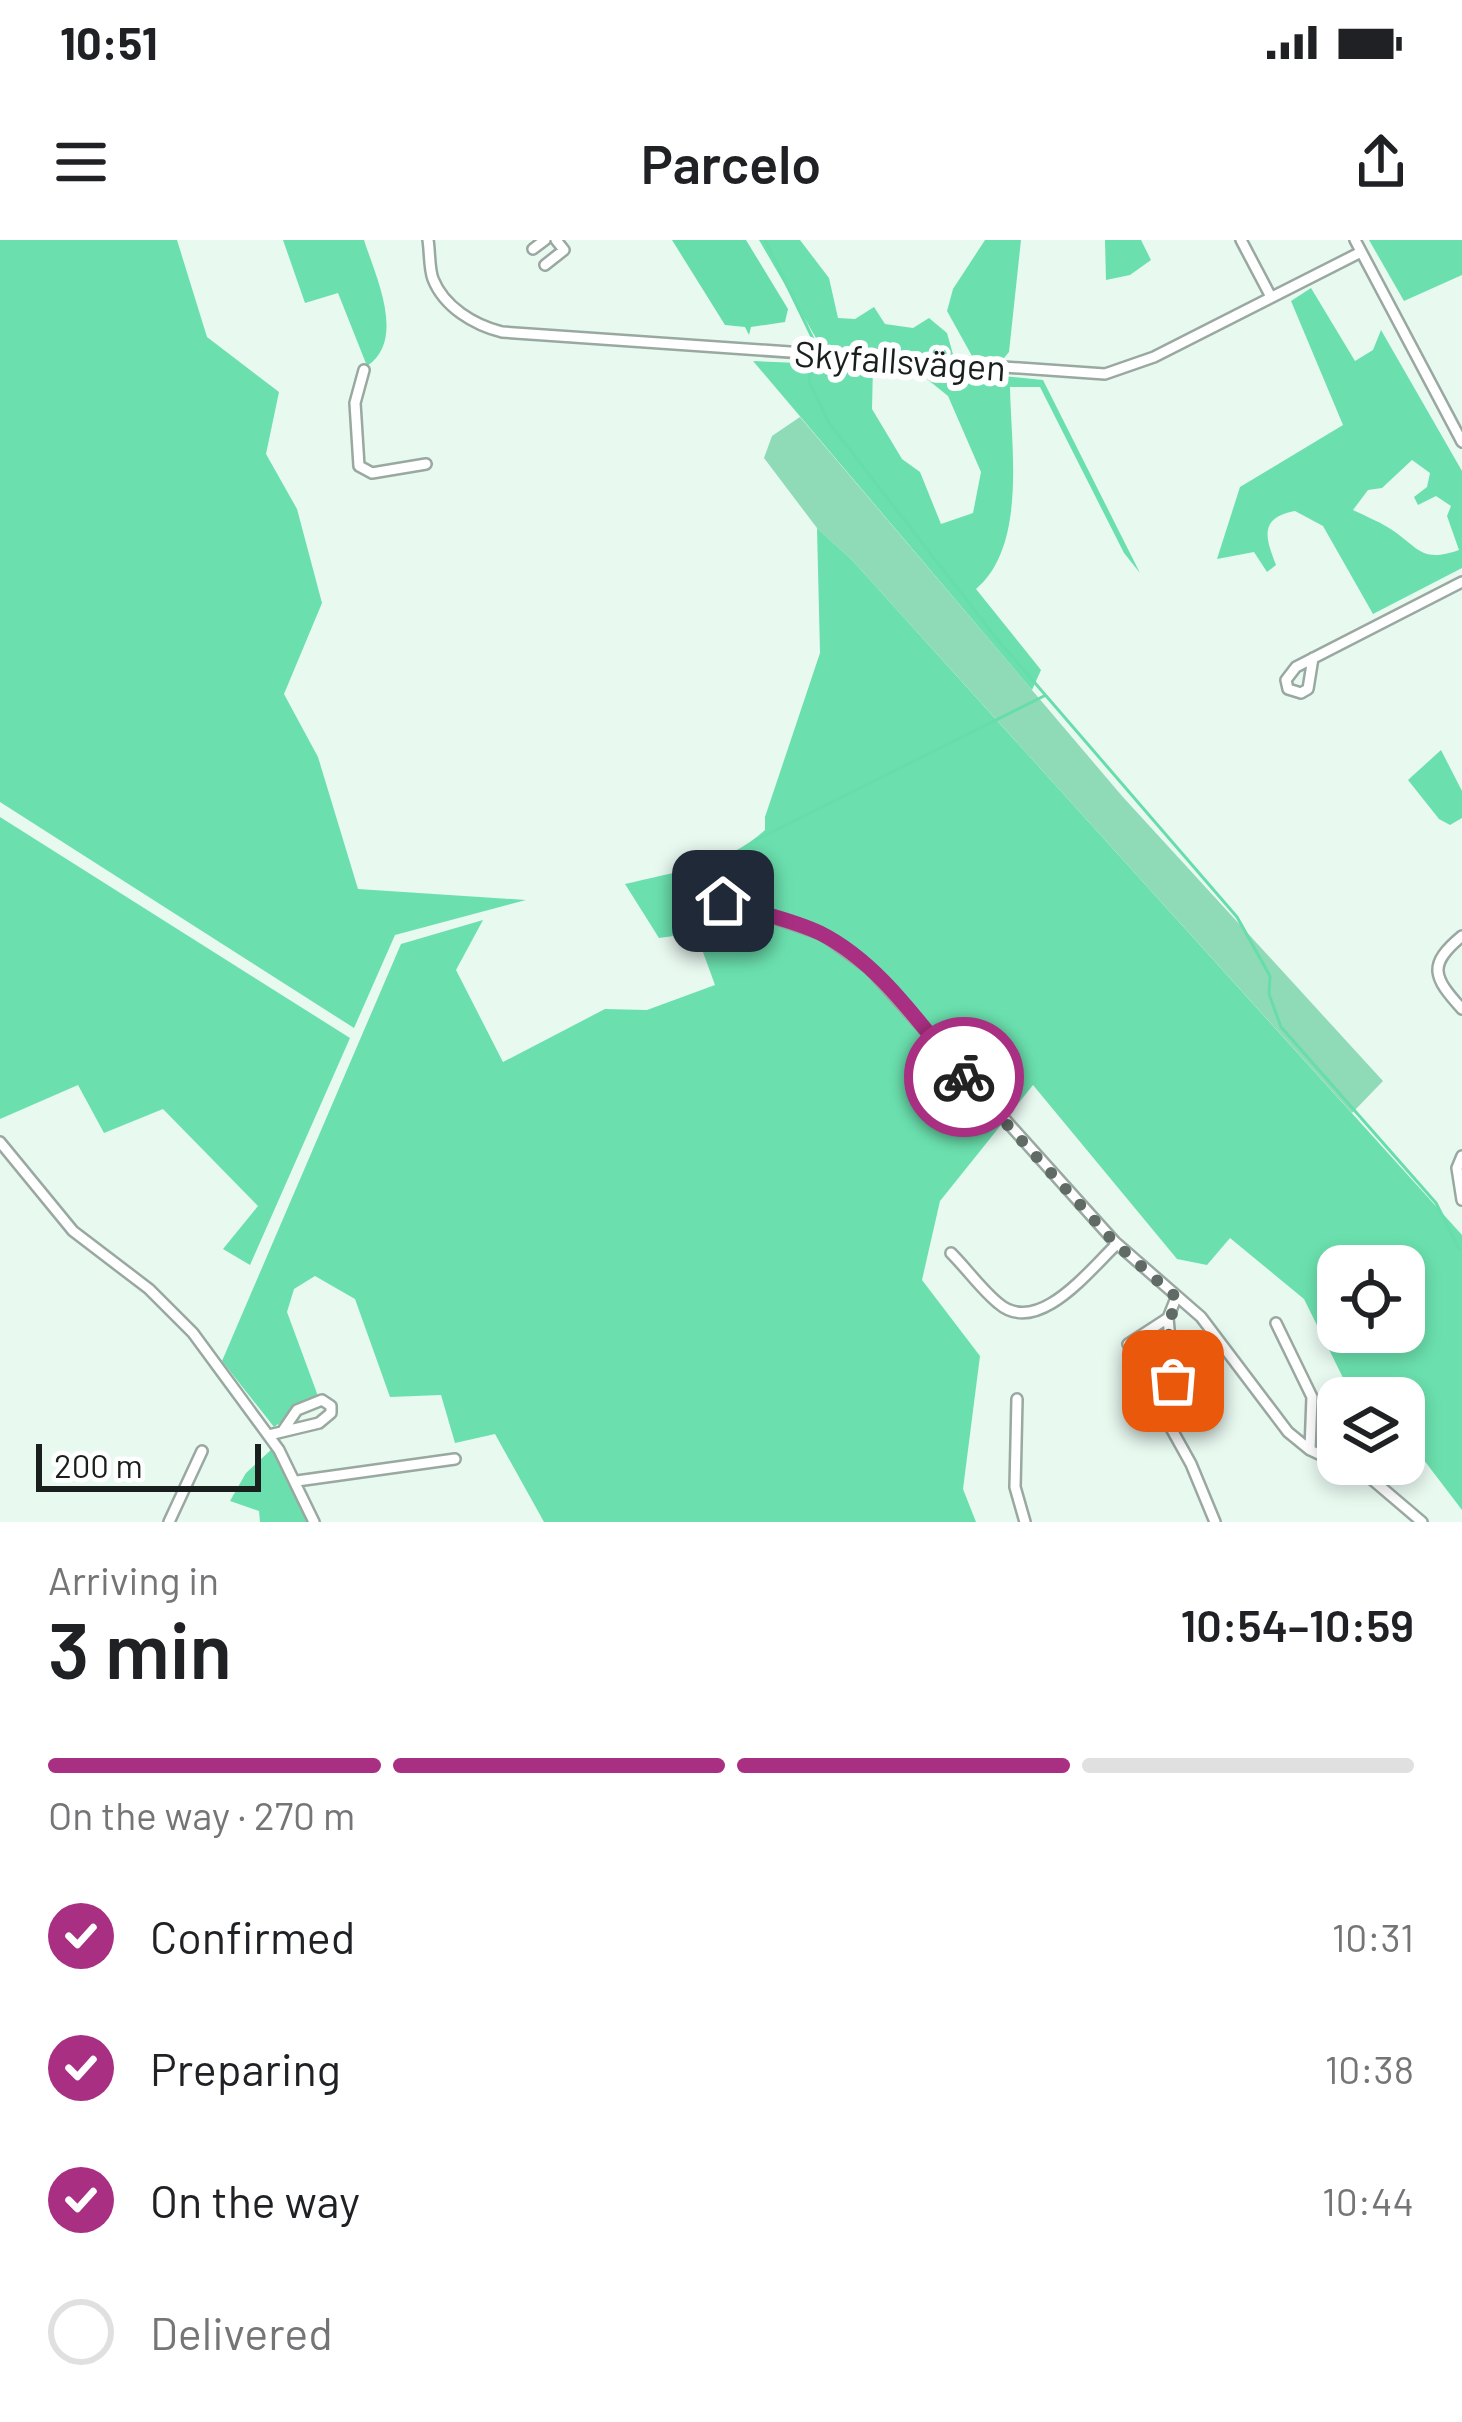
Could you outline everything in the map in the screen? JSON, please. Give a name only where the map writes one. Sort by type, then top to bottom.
[{"type":"street","name":"Skyfallsvägen","points":[[428,240],[432,278],[466,317],[486,328],[532,337],[1106,374],[1142,363],[1361,252]]},
{"type":"street","points":[[533,249],[545,240]]},
{"type":"street","points":[[545,265],[564,250],[556,240]]},
{"type":"street","points":[[1241,240],[1270,297]]},
{"type":"street","points":[[1354,240],[1462,442]]},
{"type":"street","points":[[364,370],[355,403],[359,466],[372,473],[427,464]]},
{"type":"street","points":[[1313,658],[1462,582]]},
{"type":"street","points":[[723,901],[822,934],[869,968],[1117,1244],[1201,1317],[1276,1418],[1317,1453]]},
{"type":"street","points":[[1462,936],[1442,954],[1437,968],[1441,984],[1462,1009]]},
{"type":"street","points":[[0,1142],[73,1232],[149,1289],[193,1333],[269,1435],[297,1481],[314,1522]]},
{"type":"street","points":[[1462,1156],[1457,1168],[1462,1200]]},
{"type":"street","points":[[952,1253],[1000,1306],[1023,1313],[1051,1304],[1117,1244]]},
{"type":"street","points":[[1177,1298],[1168,1318],[1173,1373],[1166,1419],[1192,1464],[1214,1522]]},
{"type":"street","points":[[1128,1344],[1168,1318]]},
{"type":"street","points":[[1276,1323],[1312,1396],[1310,1450]]},
{"type":"street","points":[[269,1435],[319,1424],[331,1413],[331,1406],[322,1400],[306,1403],[284,1429]]},
{"type":"street","points":[[1017,1400],[1015,1487],[1025,1522]]},
{"type":"street","points":[[169,1522],[202,1451]]},
{"type":"street","points":[[297,1481],[455,1459]]},
{"type":"street","points":[[1379,1485],[1422,1522]]},
{"type":"shaded area","points":[[0,240],[177,240],[207,337],[279,392],[266,454],[297,509],[322,603],[284,694],[318,757],[358,889],[526,900],[395,935],[354,1028],[0,802]]},
{"type":"shaded area","points":[[283,240],[364,240],[387,324],[379,355],[367,366],[338,293],[305,303]]},
{"type":"shaded area","points":[[672,240],[746,240],[788,309],[785,322],[751,327],[749,335],[745,327],[725,325]]},
{"type":"shaded area","points":[[759,240],[800,240],[829,278],[838,318],[855,319],[874,307],[885,324],[913,328],[929,318],[947,333],[954,358],[823,350]]},
{"type":"shaded area","points":[[985,240],[1021,240],[1009,352],[1004,358],[972,356],[947,311],[953,289]]},
{"type":"shaded area","points":[[1105,240],[1141,240],[1151,260],[1130,275],[1106,280]]},
{"type":"shaded area","points":[[1369,240],[1462,240],[1462,275],[1404,301]]},
{"type":"shaded area","points":[[1311,288],[1355,361],[1373,350],[1381,330],[1462,471],[1462,568],[1373,614],[1323,526],[1295,511],[1270,524],[1268,537],[1276,565],[1267,572],[1254,552],[1217,559],[1240,487],[1343,425],[1291,301]],"holes":[[[1412,460],[1430,473],[1427,487],[1414,497],[1418,505],[1436,496],[1451,506],[1447,516],[1459,550],[1427,554],[1353,510],[1368,490],[1382,488]]]},
{"type":"shaded area","points":[[753,361],[873,366],[872,409],[902,459],[920,472],[941,524],[973,513],[981,472],[948,396],[912,367],[1043,380],[1140,573],[1124,553],[1040,387],[1010,387],[1013,494],[1009,522],[1003,548],[976,589],[1041,670],[1032,690]]},
{"type":"shaded area","points":[[800,417],[1122,796],[1383,1081],[1352,1113],[852,560],[817,528],[764,458],[772,436]]},
{"type":"shaded area","points":[[817,528],[852,560],[1462,1235],[1462,1510],[1425,1462],[1425,1377],[1343,1377],[1331,1353],[1425,1353],[1425,1245],[1317,1245],[1317,1325],[1304,1299],[1230,1238],[1207,1265],[1177,1259],[1033,1085],[940,1201],[922,1280],[980,1356],[963,1489],[976,1522],[544,1522],[495,1434],[455,1443],[441,1395],[390,1397],[355,1299],[315,1276],[294,1289],[287,1312],[318,1396],[274,1427],[222,1361],[401,944],[483,920],[456,970],[503,1062],[605,1009],[647,1010],[715,985],[696,933],[659,938],[625,884],[734,852],[765,830],[765,817],[820,653]]},
{"type":"shaded area","points":[[1441,750],[1462,791],[1462,818],[1450,825],[1439,819],[1408,780]]},
{"type":"shaded area","points":[[0,817],[350,1038],[250,1265],[223,1249],[258,1206],[163,1109],[104,1133],[78,1085],[0,1119]]},
{"type":"shaded area","points":[[273,1448],[310,1522],[260,1522],[259,1511],[230,1501],[246,1473]]},
{"type":"waterway","points":[[765,240],[815,343],[809,382],[829,423],[997,639],[1237,917],[1270,976],[1269,994],[1281,1027],[1436,1203],[1459,1249]]},
{"type":"waterway","points":[[756,840],[1044,696]]},
{"type":"way so far","points":[[964,1077],[1114,1242],[1177,1298],[1170,1308],[1168,1326],[1173,1381]]},
{"type":"route","points":[[723,901],[822,934],[851,953],[887,987],[964,1077]]}]
